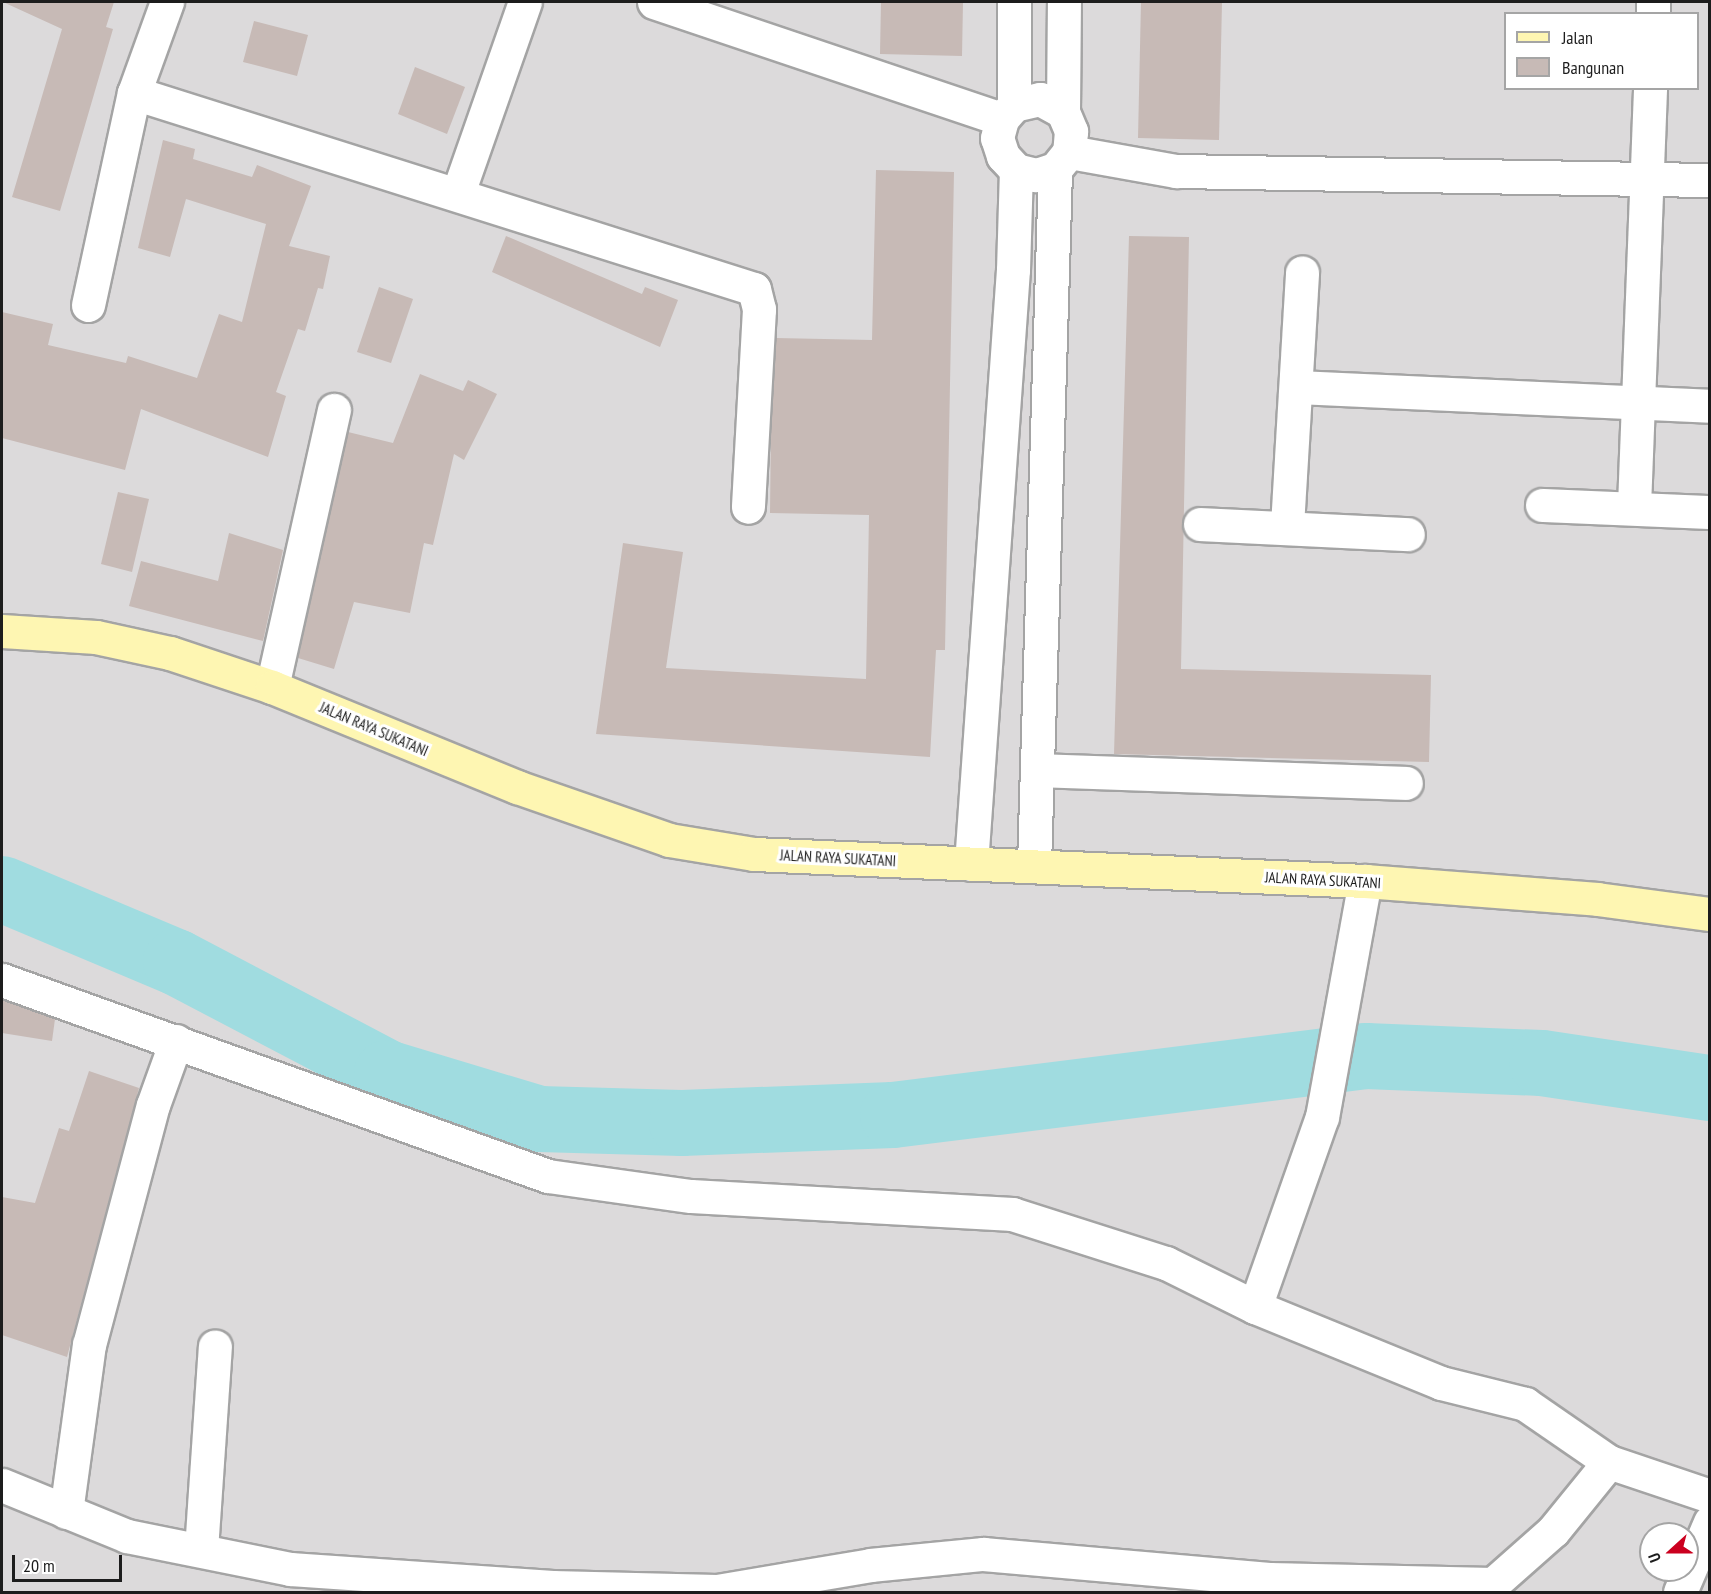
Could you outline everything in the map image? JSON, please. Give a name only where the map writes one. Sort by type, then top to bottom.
[{"type":"main road","name":"JALAN RAYA SUKATANI","points":[[2,631],[96,637],[170,653],[272,687],[517,787],[669,840],[754,854],[1365,881],[1597,898],[1710,915]]},
{"type":"street","points":[[88,305],[134,93],[167,2]]},
{"type":"street","points":[[458,193],[525,2]]},
{"type":"street","points":[[654,2],[1008,112],[1040,99],[1063,112]]},
{"type":"street","points":[[1014,2],[1008,112],[997,138],[1003,156],[1016,170],[1036,175],[1062,160],[1176,171],[1710,180]]},
{"type":"street","points":[[1034,865],[1062,160],[1071,131],[1063,112],[1064,2]]},
{"type":"street","points":[[1634,506],[1636,403],[1650,90]]},
{"type":"street","points":[[134,93],[458,193],[754,289],[759,309],[748,507]]},
{"type":"street","points":[[971,864],[1016,170]]},
{"type":"street","points":[[1287,526],[1302,272]]},
{"type":"street","points":[[1296,387],[1710,406]]},
{"type":"street","points":[[272,687],[334,410]]},
{"type":"street","points":[[1542,505],[1634,506],[1710,512]]},
{"type":"street","points":[[1200,524],[1287,526],[1408,534]]},
{"type":"street","points":[[1038,770],[1406,783]]},
{"type":"street","points":[[1255,1307],[1323,1117],[1365,881]]},
{"type":"street","points":[[2,980],[548,1176],[691,1196],[1012,1214],[1166,1263],[1255,1307],[1441,1383],[1525,1404],[1610,1462],[1710,1496]]},
{"type":"street","points":[[66,1512],[89,1345],[153,1105],[176,1041]]},
{"type":"street","points":[[201,1550],[215,1346]]},
{"type":"street","points":[[2,1485],[127,1536],[290,1569],[552,1590],[717,1591],[870,1564],[983,1554],[1269,1579],[1488,1588],[1553,1532],[1610,1462]]},
{"type":"street","points":[[1680,1593],[1710,1522]]},
{"type":"shaded area","points":[[2,2],[1709,2],[1709,1592],[2,1592]]},
{"type":"building","points":[[3,2],[114,2],[106,27],[113,29],[60,211],[12,197],[62,29]]},
{"type":"building","points":[[881,2],[963,2],[962,56],[880,54]]},
{"type":"building","points":[[1141,2],[1222,2],[1219,140],[1138,138]]},
{"type":"building","points":[[254,21],[308,35],[297,76],[243,62]]},
{"type":"building","points":[[415,67],[465,87],[447,134],[398,114]]},
{"type":"building","points":[[163,140],[195,149],[193,159],[252,177],[257,165],[311,186],[289,246],[330,256],[323,289],[318,288],[305,331],[298,329],[276,392],[286,396],[268,457],[141,409],[125,470],[2,438],[2,312],[53,324],[48,345],[126,363],[128,356],[197,378],[219,314],[242,322],[266,224],[186,199],[170,257],[138,248]]},
{"type":"building","points":[[876,170],[954,172],[945,650],[936,650],[930,757],[596,734],[623,543],[683,552],[666,668],[866,679],[869,515],[770,513],[771,425],[776,338],[872,340]]},
{"type":"building","points":[[506,236],[642,294],[645,287],[678,300],[660,347],[492,272]]},
{"type":"building","points":[[1129,236],[1189,237],[1181,669],[1431,675],[1429,762],[1114,754]]},
{"type":"building","points":[[379,287],[413,299],[391,363],[357,352]]},
{"type":"building","points":[[420,374],[463,391],[468,380],[497,394],[464,460],[454,454],[433,545],[424,543],[410,613],[354,602],[334,669],[298,658],[348,432],[393,443]]},
{"type":"building","points":[[118,492],[149,499],[132,572],[101,564]]},
{"type":"building","points":[[229,533],[283,550],[263,641],[129,606],[141,561],[218,581]]},
{"type":"building","points":[[2,1000],[55,1019],[52,1041],[2,1033]]},
{"type":"building","points":[[89,1071],[139,1088],[67,1357],[2,1335],[2,1197],[35,1203],[59,1128],[69,1131]]},
{"type":"waterway","points":[[2,889],[176,962],[387,1073],[539,1119],[682,1123],[893,1115],[1366,1056],[1542,1063],[1710,1088]]}]
